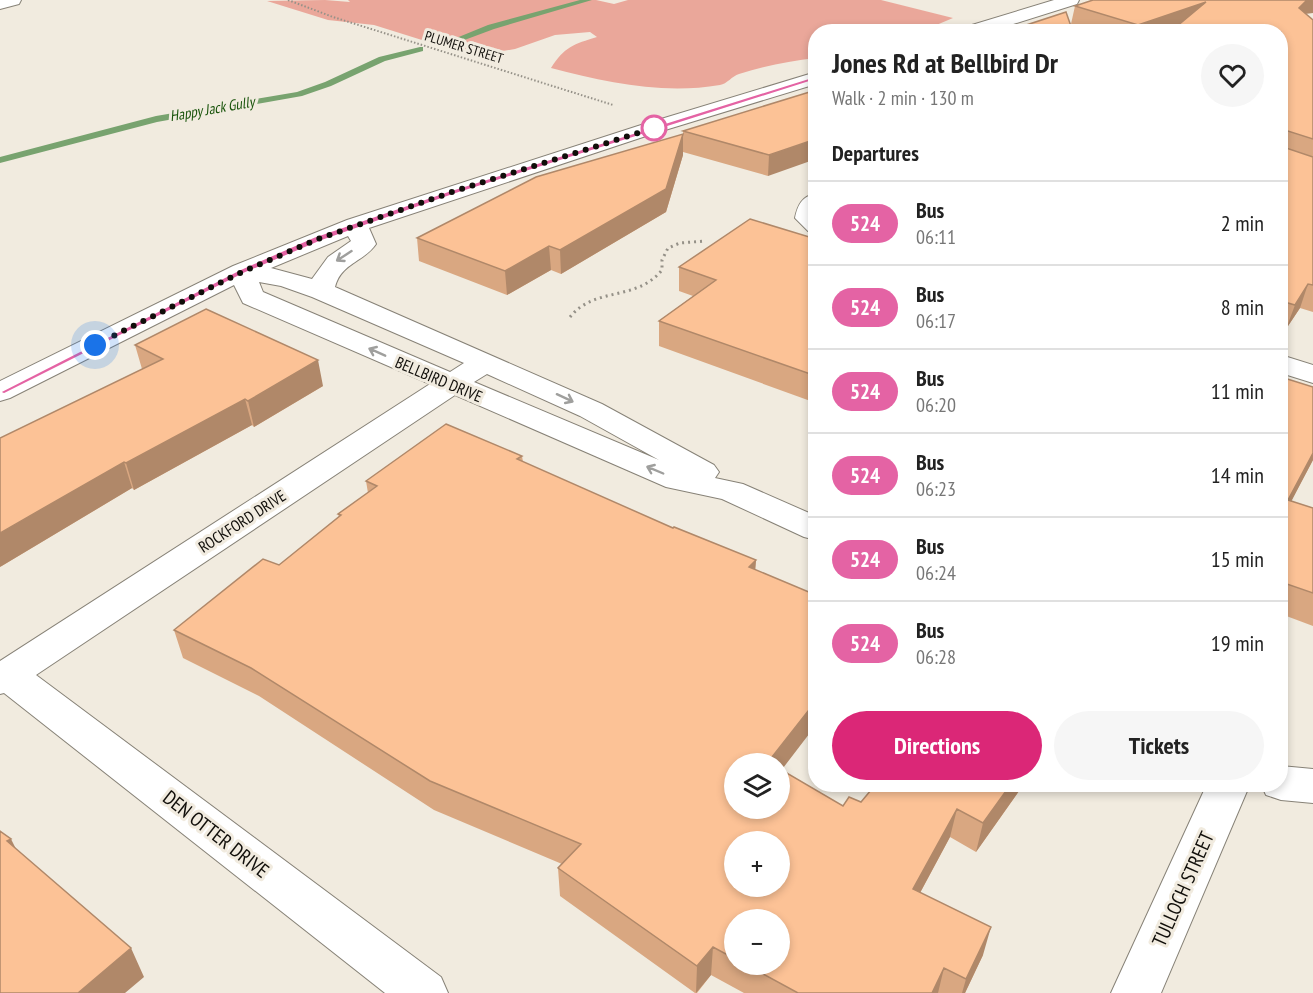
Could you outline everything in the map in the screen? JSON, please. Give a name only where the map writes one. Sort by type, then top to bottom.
[{"type":"street","points":[[0,4],[13,0]]},
{"type":"street","points":[[994,24],[1071,0]]},
{"type":"street","points":[[0,392],[242,272],[355,225],[645,130],[808,80]]},
{"type":"street","points":[[321,291],[323,279],[336,260],[364,244],[355,225]]},
{"type":"street","name":"BELLBIRD DRIVE","points":[[242,272],[287,279],[321,291],[485,362],[591,410],[696,466],[731,491],[808,525]]},
{"type":"street","name":"BELLBIRD DRIVE","points":[[242,272],[252,297],[677,480],[731,491]]},
{"type":"street","name":"ROCKFORD DRIVE","points":[[4,678],[485,362]]},
{"type":"street","points":[[1288,366],[1313,374]]},
{"type":"street","name":"DEN OTTER DRIVE","points":[[4,678],[423,993]]},
{"type":"street","points":[[1288,784],[1313,786]]},
{"type":"street","name":"TULLOCH STREET","points":[[1136,993],[1225,792]]},
{"type":"path","name":"PLUMER STREET","points":[[288,0],[333,17],[617,106]]},
{"type":"path","points":[[570,317],[581,304],[595,298],[639,290],[651,283],[662,270],[661,256],[674,244],[705,241]]},
{"type":"shaded area","points":[[596,0],[614,4],[628,0],[881,0],[953,18],[939,24],[808,24],[808,59],[749,71],[736,75],[720,85],[677,89],[613,82],[551,68],[560,55],[570,47],[597,37],[590,32],[555,35],[515,49],[473,56],[374,25],[328,20],[267,1]]},
{"type":"building","points":[[1093,0],[1307,0],[1299,8],[1313,20],[1313,139],[1288,131],[1288,24],[1180,24],[1206,2],[1141,24],[1075,6]]},
{"type":"building","points":[[1066,12],[1070,24],[1029,24]]},
{"type":"building","points":[[808,92],[808,142],[769,155],[683,131]]},
{"type":"building","points":[[683,134],[666,189],[560,250],[549,246],[505,271],[417,238],[536,177]]},
{"type":"building","points":[[1288,149],[1313,157],[1313,285],[1308,284],[1295,305],[1288,303]]},
{"type":"building","points":[[750,219],[808,237],[808,373],[659,321],[716,280],[679,267]]},
{"type":"building","points":[[206,309],[318,360],[248,401],[245,399],[126,463],[124,462],[0,533],[0,438],[163,359],[135,345]]},
{"type":"building","points":[[1288,379],[1313,387],[1313,453],[1288,500]]},
{"type":"building","points":[[446,424],[522,456],[517,459],[673,528],[756,560],[749,567],[808,592],[808,711],[775,753],[724,753],[724,819],[790,819],[790,775],[808,785],[808,792],[819,792],[843,806],[849,797],[861,802],[869,792],[1005,792],[983,823],[957,809],[913,889],[991,927],[966,979],[944,968],[932,993],[798,993],[765,975],[790,975],[790,909],[724,909],[724,953],[713,947],[697,966],[558,868],[581,844],[430,781],[251,668],[174,630],[263,559],[279,565],[341,515],[338,514],[377,486],[366,481]]},
{"type":"building","points":[[1288,500],[1313,508],[1313,593],[1288,584]]},
{"type":"building","points":[[0,831],[11,839],[7,841],[131,948],[78,993],[0,993]]},
{"type":"waterway","name":"Happy Jack Gully","points":[[448,43],[491,27],[588,0]]},
{"type":"waterway","name":"Happy Jack Gully","points":[[0,160],[156,119],[299,94],[328,84],[382,59],[420,49]]},
{"type":"bus line","name":"524","points":[[0,392],[242,272],[318,239],[452,192],[808,80]]},
{"type":"route","points":[[95,345],[242,272],[318,239],[452,192],[654,128]]}]
